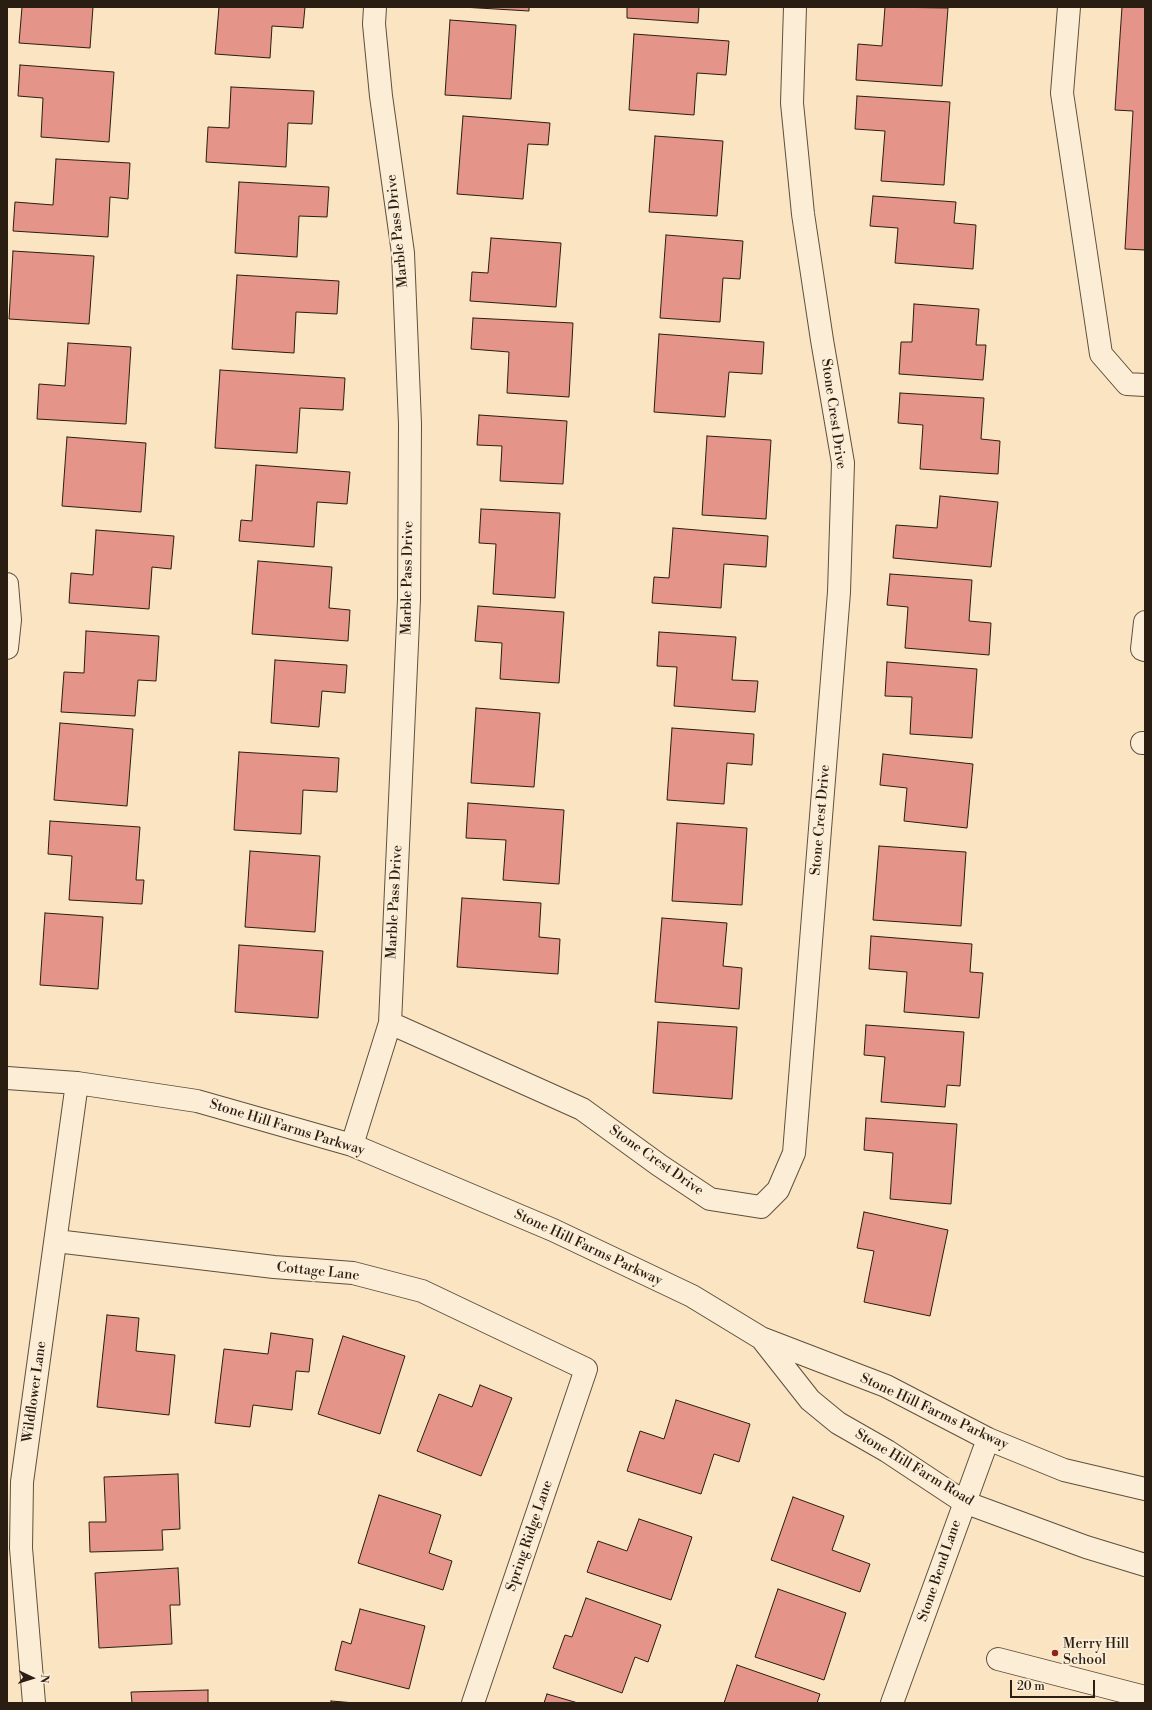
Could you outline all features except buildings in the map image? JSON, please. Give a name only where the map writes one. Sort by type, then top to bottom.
[{"type":"street","name":"Marble Pass Drive","points":[[352,1145],[390,1023],[409,599],[410,424],[403,253],[380,96],[374,24],[375,7]]},
{"type":"street","name":"Stone Crest Drive","points":[[390,1023],[582,1109],[659,1165],[710,1199],[761,1207],[778,1190],[794,1153],[839,592],[842,463],[803,214],[792,103],[795,7]]},
{"type":"street","points":[[1069,7],[1062,93],[1101,354],[1127,384],[1145,385]]},
{"type":"street","points":[[7,584],[10,620],[7,648]]},
{"type":"street","points":[[1145,622],[1142,649],[1145,650]]},
{"type":"street","name":"Stone Hill Farms Parkway","points":[[7,1078],[77,1083],[197,1101],[352,1145],[553,1230],[692,1296],[761,1338],[886,1386],[988,1438],[1064,1470],[1145,1489]]},
{"type":"street","name":"Wildflower Lane","points":[[34,1703],[20,1548],[22,1482],[77,1083]]},
{"type":"street","name":"Cottage Lane","points":[[56,1241],[274,1267],[353,1273],[422,1291],[586,1369]]},
{"type":"street","name":"Stone Hill Farm Road","points":[[761,1338],[810,1400],[838,1422],[887,1451],[964,1502],[1086,1547],[1145,1565]]},
{"type":"street","name":"Spring Ridge Lane","points":[[473,1703],[586,1369]]},
{"type":"street","name":"Stone Bend Lane","points":[[892,1703],[912,1652],[988,1438]]},
{"type":"street","points":[[998,1658],[1145,1697]]},
{"type":"place","name":"Merry Hill School","points":[[1055,1653]]}]
